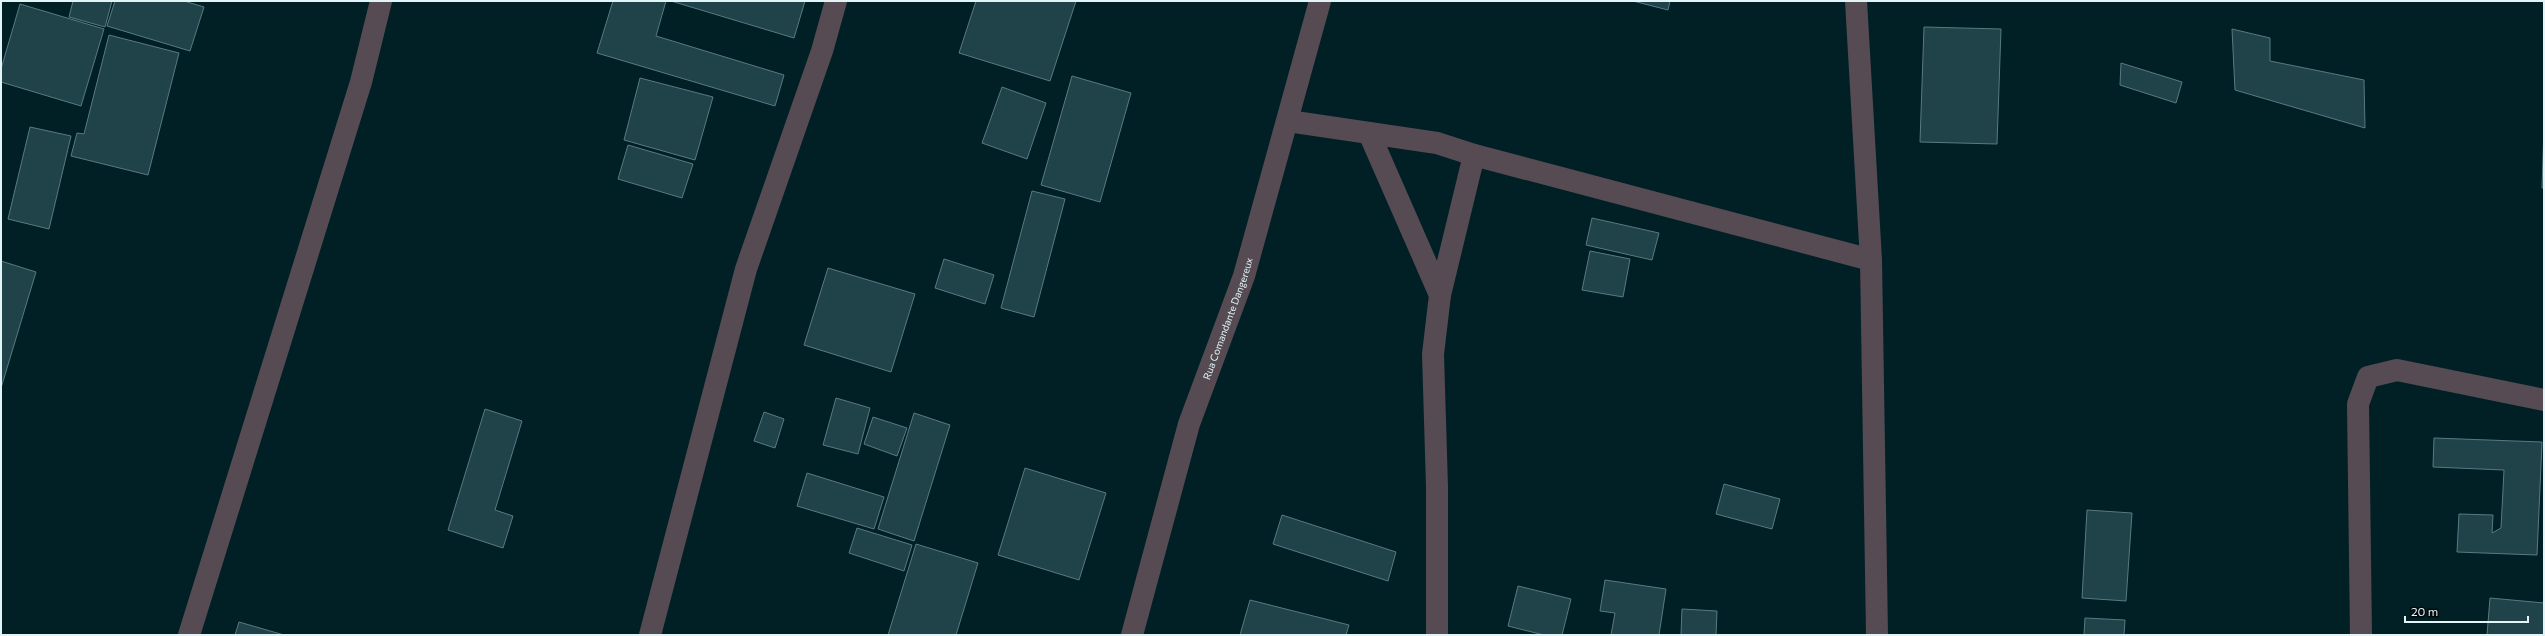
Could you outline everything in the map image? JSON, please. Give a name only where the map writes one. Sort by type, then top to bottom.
[{"type":"street","points":[[189,635],[359,90],[381,1]]},
{"type":"street","points":[[650,635],[746,269],[822,51],[836,1]]},
{"type":"street","name":"Rua Comandante Dangereux","points":[[1132,635],[1189,424],[1244,276],[1320,1]]},
{"type":"street","points":[[1856,1],[1870,260],[1877,635]]},
{"type":"street","points":[[1288,121],[1437,143],[1474,155],[1870,260]]},
{"type":"street","points":[[1369,133],[1440,295]]},
{"type":"street","points":[[1437,635],[1437,487],[1433,354],[1440,295],[1474,155]]},
{"type":"street","points":[[2361,635],[2358,404],[2368,377],[2396,370],[2544,400]]},
{"type":"building","points":[[73,1],[112,1],[105,27],[69,17]]},
{"type":"building","points":[[115,1],[184,1],[204,7],[190,51],[107,26]]},
{"type":"building","points":[[613,1],[666,1],[656,36],[784,75],[775,106],[597,53]]},
{"type":"building","points":[[671,1],[805,1],[794,38]]},
{"type":"building","points":[[976,1],[1076,1],[1050,81],[959,53]]},
{"type":"building","points":[[1633,1],[1670,1],[1668,10]]},
{"type":"building","points":[[20,4],[104,29],[81,106],[1,82],[1,69]]},
{"type":"building","points":[[1924,27],[2001,29],[1997,144],[1920,142]]},
{"type":"building","points":[[2232,29],[2270,38],[2270,61],[2364,80],[2365,128],[2235,90]]},
{"type":"building","points":[[109,35],[179,53],[148,175],[71,156],[77,133],[84,134]]},
{"type":"building","points":[[2121,63],[2182,82],[2176,103],[2120,85]]},
{"type":"building","points":[[1072,76],[1131,93],[1100,202],[1041,185]]},
{"type":"building","points":[[640,78],[713,97],[695,160],[624,140]]},
{"type":"building","points":[[1002,87],[1046,103],[1027,159],[982,143]]},
{"type":"building","points":[[30,127],[71,136],[49,229],[8,219]]},
{"type":"building","points":[[2544,128],[2544,188],[2542,188]]},
{"type":"building","points":[[628,145],[693,164],[682,198],[618,179]]},
{"type":"building","points":[[1032,191],[1065,199],[1034,317],[1001,308]]},
{"type":"building","points":[[1592,218],[1659,233],[1652,260],[1586,245]]},
{"type":"building","points":[[1590,251],[1630,259],[1623,297],[1582,290]]},
{"type":"building","points":[[944,259],[994,275],[985,304],[935,288]]},
{"type":"building","points":[[1,261],[36,272],[1,388]]},
{"type":"building","points":[[828,268],[915,294],[891,372],[804,345]]},
{"type":"building","points":[[836,398],[870,408],[858,454],[823,445]]},
{"type":"building","points":[[485,409],[522,421],[495,510],[513,516],[503,548],[448,530]]},
{"type":"building","points":[[764,412],[784,419],[775,448],[754,441]]},
{"type":"building","points":[[914,413],[950,425],[914,541],[878,529]]},
{"type":"building","points":[[873,417],[907,428],[897,456],[864,444]]},
{"type":"building","points":[[2434,438],[2542,442],[2537,555],[2457,552],[2459,514],[2493,515],[2492,533],[2501,528],[2504,470],[2433,467]]},
{"type":"building","points":[[1025,468],[1106,493],[1079,580],[998,555]]},
{"type":"building","points":[[807,473],[884,497],[874,529],[797,506]]},
{"type":"building","points":[[1724,484],[1780,499],[1772,529],[1716,514]]},
{"type":"building","points":[[2087,510],[2132,513],[2126,601],[2082,598]]},
{"type":"building","points":[[1282,515],[1396,552],[1388,581],[1273,544]]},
{"type":"building","points":[[857,528],[912,545],[904,571],[849,553]]},
{"type":"building","points":[[916,544],[978,563],[956,635],[888,635]]},
{"type":"building","points":[[1605,580],[1666,589],[1659,635],[1611,635],[1615,613],[1600,611]]},
{"type":"building","points":[[1518,586],[1571,599],[1562,635],[1544,635],[1508,626]]},
{"type":"building","points":[[2490,598],[2544,603],[2544,635],[2487,635]]},
{"type":"building","points":[[1250,600],[1349,625],[1346,635],[1240,635]]},
{"type":"building","points":[[1682,609],[1717,611],[1716,635],[1681,635]]},
{"type":"building","points":[[2085,618],[2125,620],[2124,635],[2084,635]]},
{"type":"building","points":[[239,622],[284,635],[235,635]]}]
